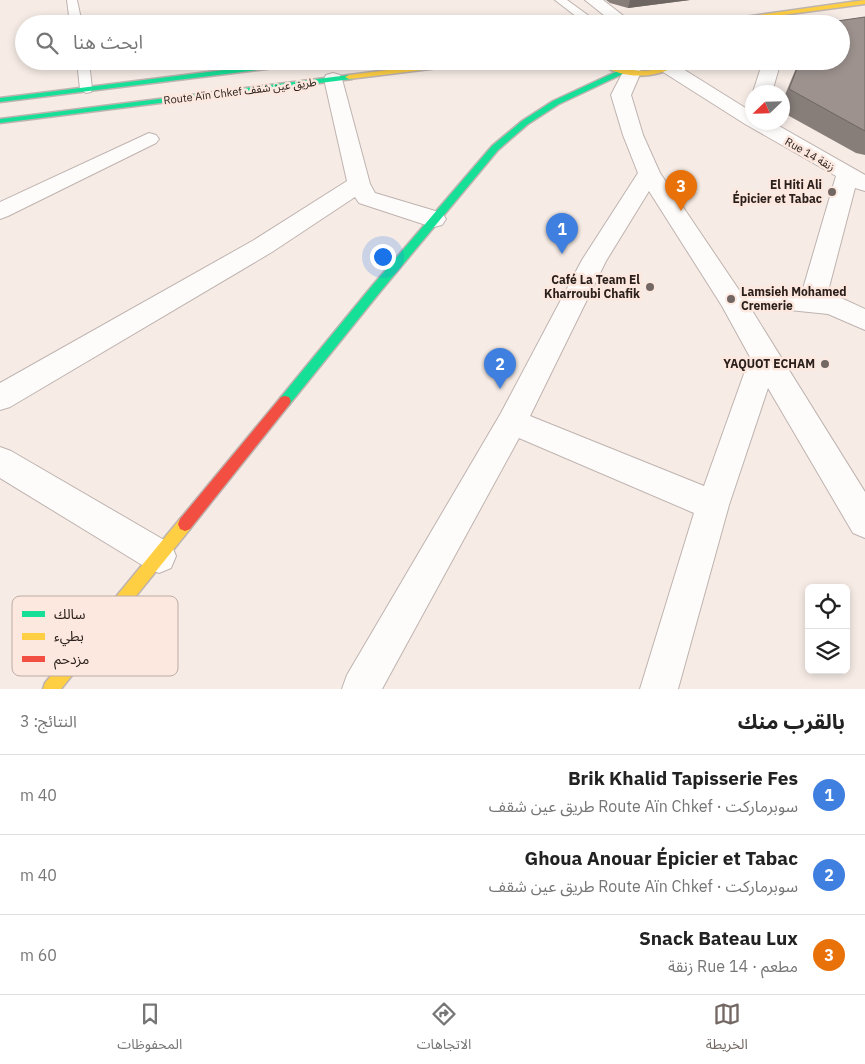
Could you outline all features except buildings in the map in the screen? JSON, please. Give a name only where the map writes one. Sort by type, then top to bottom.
[{"type":"main road","points":[[766,15],[865,2]]},
{"type":"main road","name":"Route Aïn Chkef طريق عين شقف","points":[[0,100],[241,70]]},
{"type":"main road","name":"Route Aïn Chkef طريق عين شقف","points":[[0,121],[406,70]]},
{"type":"main road","points":[[626,70],[648,73],[657,70]]},
{"type":"main road","points":[[127,596],[434,219],[516,126],[564,95],[629,71]]},
{"type":"main road","points":[[51,689],[62,676]]},
{"type":"street","points":[[593,0],[614,15]]},
{"type":"street","points":[[680,70],[745,115]]},
{"type":"street","points":[[765,85],[769,70]]},
{"type":"street","points":[[629,71],[621,95],[633,135],[649,173],[732,300],[764,357],[865,522]]},
{"type":"street","points":[[333,79],[359,184],[367,198],[434,219]]},
{"type":"street","name":"Rue 14 زنقة","points":[[770,130],[856,180]]},
{"type":"street","points":[[0,211],[149,139]]},
{"type":"street","points":[[361,689],[512,422],[594,260],[649,173]]},
{"type":"street","points":[[812,303],[856,180]]},
{"type":"street","points":[[0,398],[264,246],[359,184]]},
{"type":"street","points":[[732,300],[780,299],[832,305],[865,320]]},
{"type":"street","points":[[659,689],[713,504],[764,357]]},
{"type":"street","points":[[512,422],[713,504]]},
{"type":"street","points":[[0,461],[159,556]]},
{"type":"lane","points":[[72,0],[74,15]]},
{"type":"lane","points":[[560,0],[581,15]]},
{"type":"lane","points":[[83,70],[86,89]]},
{"type":"traffic: fast","points":[[0,100],[242,70]]},
{"type":"traffic: fast","points":[[285,401],[376,289],[495,148],[525,122],[556,102],[625,71]]},
{"type":"traffic: fast","points":[[0,121],[349,77]]},
{"type":"traffic: slow","points":[[766,15],[865,2]]},
{"type":"traffic: slow","points":[[349,77],[406,70]]},
{"type":"traffic: slow","points":[[622,70],[644,74],[663,70]]},
{"type":"traffic: slow","points":[[127,596],[185,524]]},
{"type":"traffic: slow","points":[[51,689],[62,676]]},
{"type":"traffic: jam","points":[[185,524],[285,401]]},
{"type":"place","name":"El Hiti Ali Épicier et Tabac","points":[[832,192]]},
{"type":"place","name":"Snack Bateau Lux","points":[[681,211]]},
{"type":"place","name":"Brik Khalid Tapisserie Fes","points":[[562,254]]},
{"type":"place","name":"Café La Team El Kharroubi Chafik","points":[[650,287]]},
{"type":"place","name":"Lamsieh Mohamed Cremerie","points":[[731,299]]},
{"type":"place","name":"YAQUOT ECHAM","points":[[825,364]]},
{"type":"place","name":"Ghoua Anouar Épicier et Tabac","points":[[500,389]]}]
